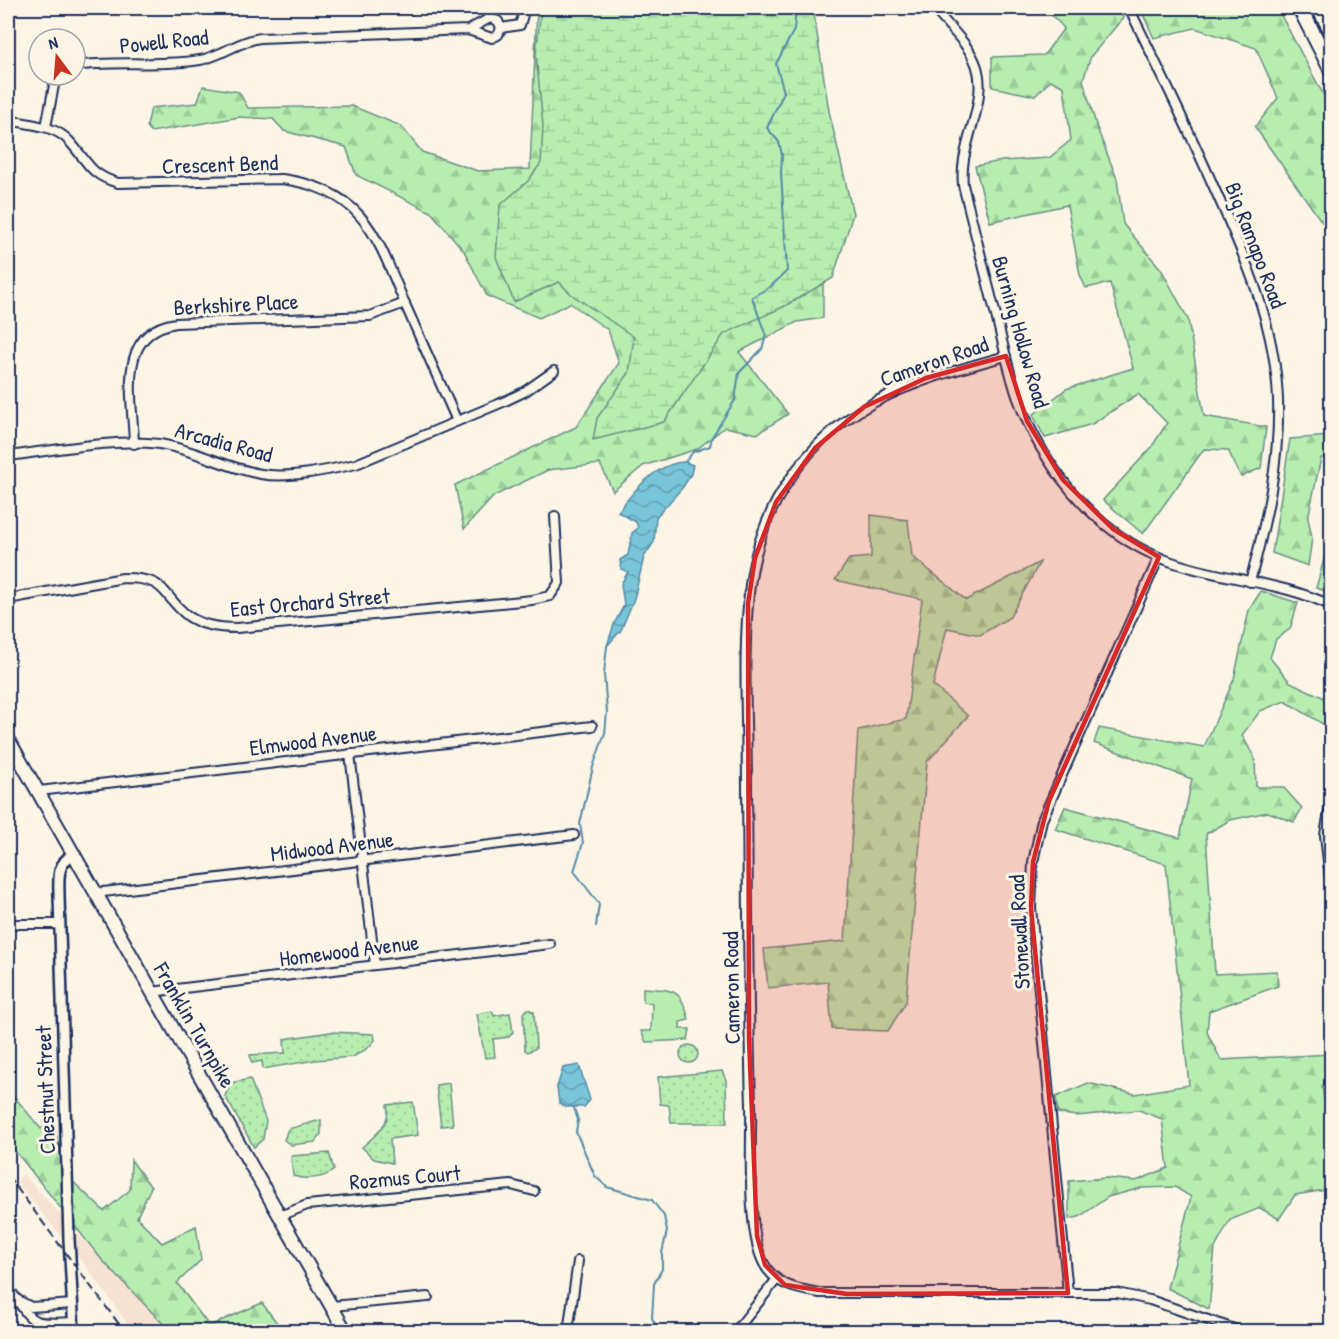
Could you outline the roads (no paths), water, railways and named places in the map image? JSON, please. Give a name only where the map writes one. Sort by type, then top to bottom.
[{"type":"highway","points":[[1299,8],[1332,71]]},
{"type":"highway","points":[[1319,8],[1332,32]]},
{"type":"main road","name":"Franklin Turnpike","points":[[8,738],[346,1332]]},
{"type":"street","points":[[501,28],[520,25],[525,8]]},
{"type":"street","name":"Burning Hollow Road","points":[[933,8],[968,46],[980,77],[980,102],[964,152],[962,172],[1006,356],[1027,421],[1063,480],[1113,529],[1159,558],[1302,595],[1332,606]]},
{"type":"street","name":"Big Ramapo Road","points":[[1129,8],[1243,248],[1266,320],[1278,399],[1276,470],[1266,524],[1250,582]]},
{"type":"street","name":"Powell Road","points":[[87,65],[199,60],[221,53],[238,44],[260,38],[468,30],[492,38],[498,35],[501,28],[498,21],[490,18],[468,30]]},
{"type":"street","points":[[8,120],[46,127],[54,87]]},
{"type":"street","name":"Crescent Bend","points":[[46,127],[68,139],[96,175],[118,183],[130,185],[282,179],[324,190],[352,207],[376,235],[457,421]]},
{"type":"street","name":"Berkshire Place","points":[[134,444],[133,358],[141,340],[158,328],[176,323],[370,316],[405,303]]},
{"type":"street","name":"Cameron Road","points":[[777,1279],[761,1256],[752,1178],[747,688],[748,604],[755,558],[767,521],[787,483],[815,448],[849,418],[905,386],[1006,356]]},
{"type":"street","name":"Arcadia Road","points":[[8,456],[134,444],[157,444],[179,448],[261,474],[276,475],[356,464],[524,392],[554,371]]},
{"type":"street","name":"East Orchard Street","points":[[8,598],[123,578],[138,578],[163,587],[187,615],[195,620],[216,627],[237,628],[532,600],[550,596],[560,583],[555,516]]},
{"type":"street","name":"Stonewall Road","points":[[1068,1293],[1031,908],[1033,862],[1049,801],[1159,558]]},
{"type":"street","name":"Elmwood Avenue","points":[[39,790],[592,726]]},
{"type":"street","points":[[350,754],[375,965]]},
{"type":"street","points":[[1332,793],[1325,835],[1332,897]]},
{"type":"street","name":"Midwood Avenue","points":[[95,893],[574,835]]},
{"type":"street","name":"Chestnut Street","points":[[73,854],[62,861],[59,869],[59,924],[74,1327]]},
{"type":"street","points":[[8,924],[59,924]]},
{"type":"street","name":"Homewood Avenue","points":[[151,992],[550,945]]},
{"type":"street","name":"Rozmus Court","points":[[280,1216],[307,1205],[351,1200],[511,1185],[534,1191]]},
{"type":"street","points":[[568,1332],[578,1261]]},
{"type":"street","points":[[735,1332],[777,1279],[794,1288],[847,1294],[1068,1293],[1132,1296],[1243,1332]]},
{"type":"street","points":[[8,1287],[24,1314],[36,1322],[74,1327]]},
{"type":"street","points":[[332,1306],[428,1298]]},
{"type":"street","points":[[16,1299],[31,1307],[73,1304]]},
{"type":"street","points":[[1288,1332],[1332,1329]]},
{"type":"water","points":[[685,462],[693,465],[691,474],[683,487],[656,517],[654,542],[644,557],[634,599],[621,630],[607,646],[614,624],[624,605],[621,584],[628,572],[621,569],[620,560],[628,555],[632,533],[638,528],[636,522],[618,512],[631,495],[656,472],[675,463]]},
{"type":"water","points":[[579,1065],[590,1100],[584,1107],[566,1107],[559,1103],[557,1087],[563,1068]]},
{"type":"waterway","points":[[685,462],[693,452],[710,446],[712,437],[735,400],[739,373],[762,349],[766,336],[752,297],[770,287],[787,271],[782,155],[779,142],[767,128],[784,92],[776,64],[794,30],[796,8]]},
{"type":"waterway","points":[[596,926],[599,904],[574,871],[583,843],[580,824],[593,767],[605,733],[607,712],[604,674],[607,646]]},
{"type":"waterway","points":[[574,1108],[578,1120],[576,1132],[595,1176],[607,1187],[652,1200],[664,1216],[667,1231],[662,1253],[662,1269],[654,1284],[652,1318],[659,1332]]},
{"type":"railway","points":[[8,1176],[125,1332]]}]
